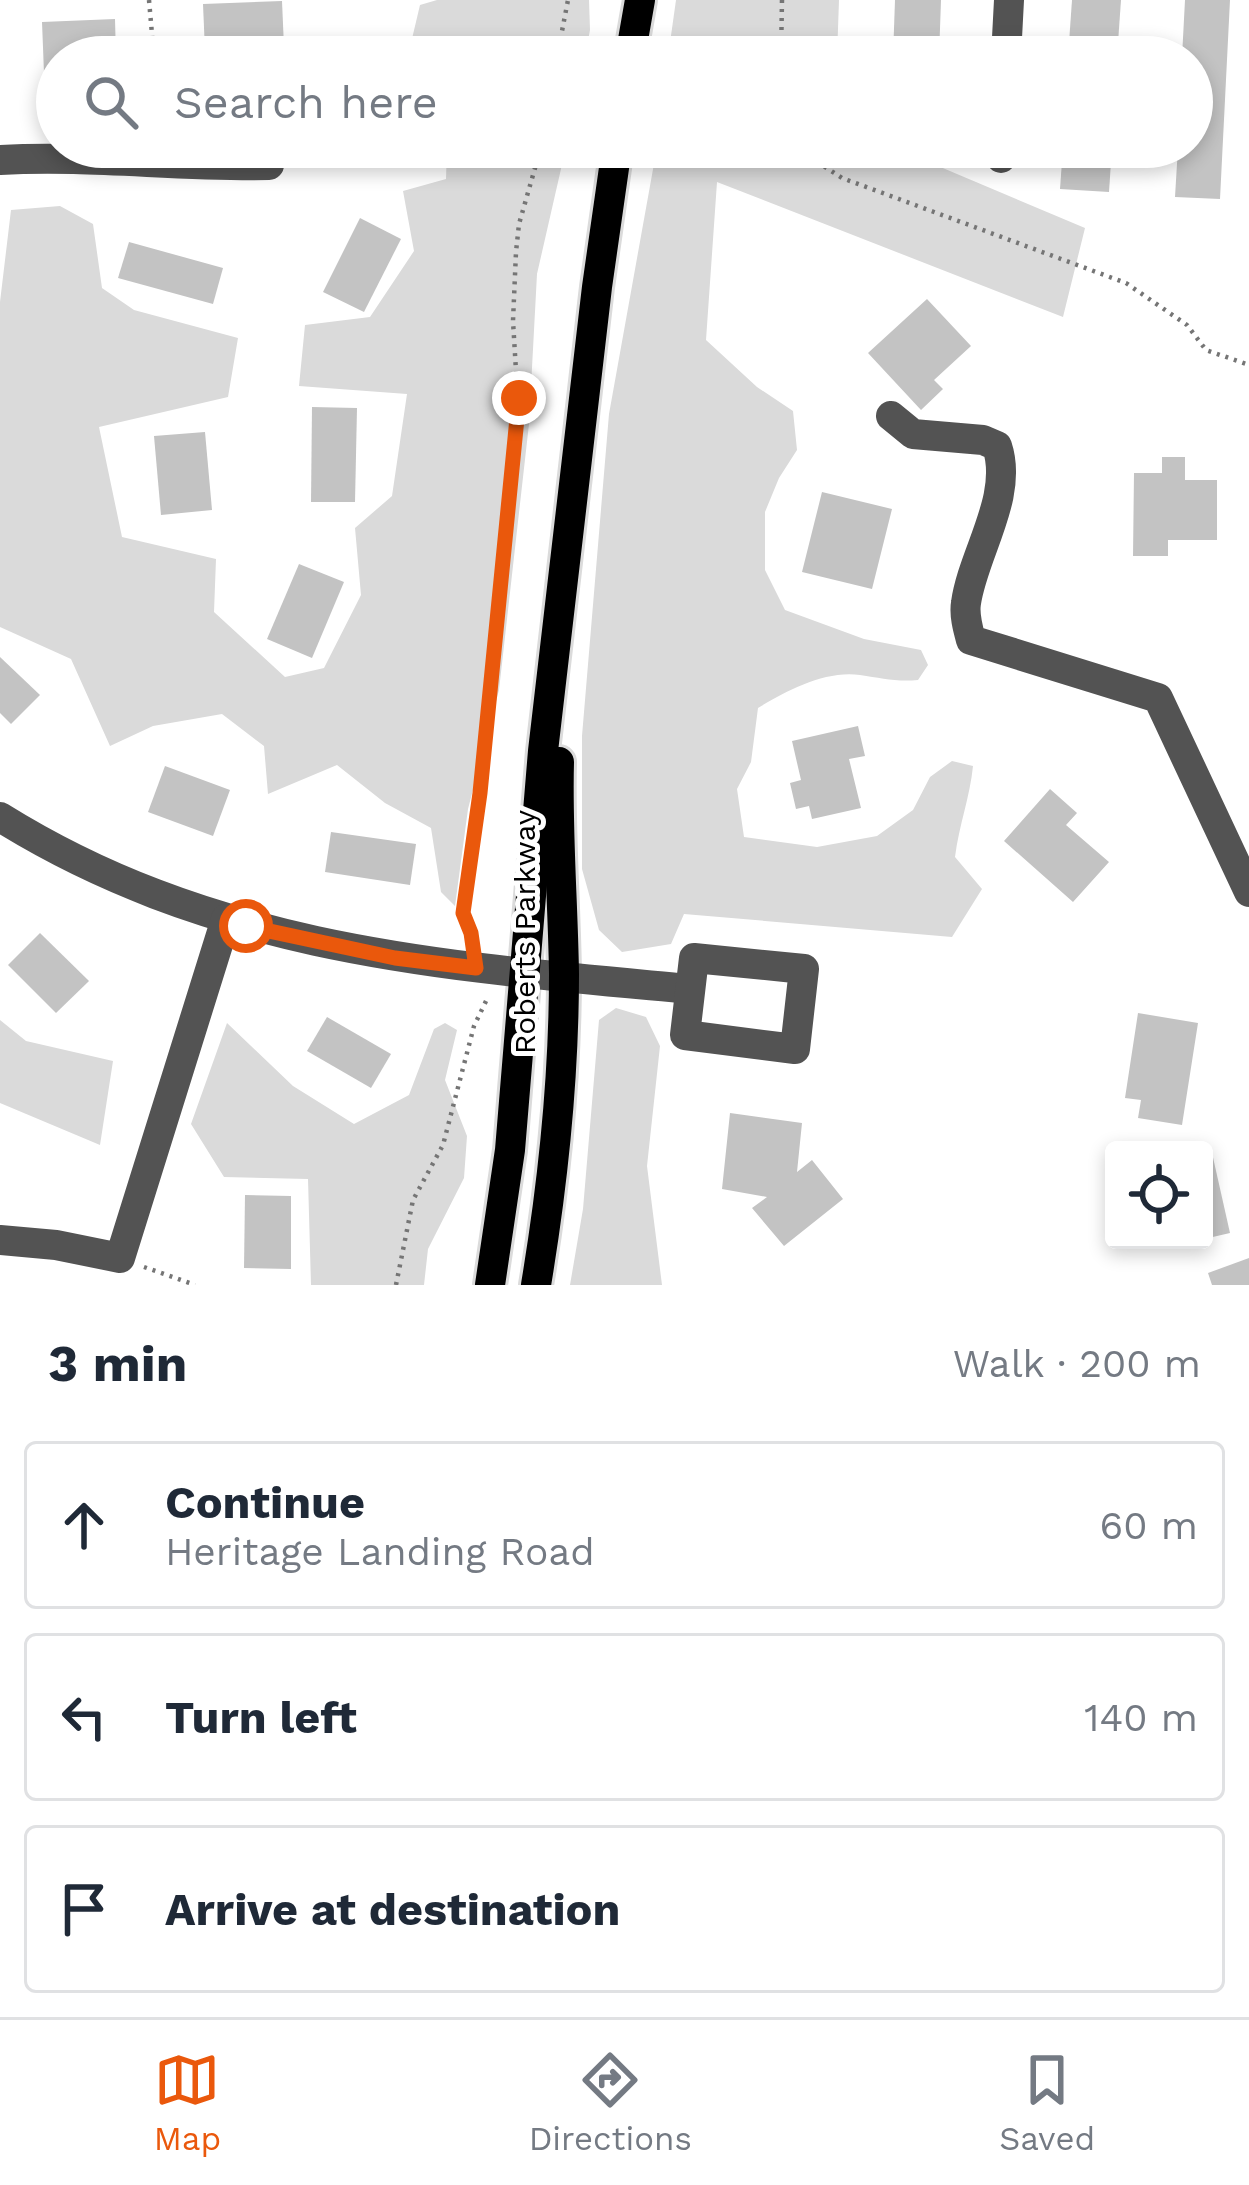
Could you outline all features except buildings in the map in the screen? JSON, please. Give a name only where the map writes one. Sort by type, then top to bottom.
[{"type":"main road","points":[[634,36],[640,0]]},
{"type":"main road","name":"Roberts Parkway","points":[[490,1285],[510,1150],[542,751],[614,168]]},
{"type":"main road","name":"Roberts Parkway","points":[[536,1285],[553,1160],[564,977],[559,772],[566,576]]},
{"type":"street","points":[[1007,36],[1009,0]]},
{"type":"street","points":[[0,160],[36,158]]},
{"type":"street","points":[[891,416],[914,434],[983,440],[997,446],[1002,461],[996,500],[964,607],[970,640],[1158,698],[1249,892]]},
{"type":"street","points":[[0,817],[109,873],[226,920],[375,954],[689,989]]},
{"type":"street","points":[[0,1240],[120,1258],[226,920]]},
{"type":"street","points":[[694,958],[804,968],[794,1048],[685,1035],[689,989],[694,958]]},
{"type":"path","points":[[149,0],[152,36]]},
{"type":"path","points":[[561,36],[568,0]]},
{"type":"path","points":[[781,36],[782,0]]},
{"type":"path","points":[[396,1285],[412,1200],[443,1145],[470,1042],[487,999],[463,913],[519,421],[513,321],[516,252],[535,168]]},
{"type":"path","points":[[828,168],[842,178],[1126,283],[1187,326],[1206,350],[1249,365]]},
{"type":"path","points":[[120,1258],[195,1285]]},
{"type":"shaded area","points":[[437,0],[589,0],[590,30],[589,36],[413,36],[420,5]]},
{"type":"shaded area","points":[[676,0],[839,0],[838,36],[671,36]]},
{"type":"shaded area","points":[[446,168],[561,168],[537,274],[529,424],[499,690],[468,809],[455,906],[441,892],[431,828],[385,803],[337,765],[268,794],[264,746],[222,714],[153,726],[110,746],[71,659],[0,627],[0,302],[11,210],[60,206],[93,224],[102,288],[134,310],[238,338],[228,397],[99,427],[122,537],[216,559],[214,612],[285,677],[324,668],[361,595],[355,528],[392,496],[407,394],[299,386],[305,325],[370,317],[414,251],[403,191],[446,179]]},
{"type":"shaded area","points":[[653,168],[943,168],[1085,228],[1063,317],[717,182],[706,340],[757,387],[793,411],[797,450],[765,512],[765,570],[785,610],[864,639],[921,650],[928,665],[918,680],[847,674],[820,679],[758,708],[751,762],[737,789],[744,837],[817,847],[877,836],[913,810],[930,777],[952,761],[973,766],[955,857],[982,889],[952,937],[684,914],[671,944],[622,952],[599,930],[582,869],[582,736],[609,414]]},
{"type":"shaded area","points":[[616,1008],[646,1017],[660,1046],[647,1166],[662,1285],[570,1285],[583,1209],[599,1020]]},
{"type":"shaded area","points":[[0,1020],[26,1041],[113,1061],[100,1145],[0,1103]]},
{"type":"shaded area","points":[[227,1023],[293,1086],[354,1124],[409,1095],[434,1029],[445,1023],[457,1030],[445,1080],[467,1136],[464,1178],[428,1249],[424,1285],[311,1285],[308,1179],[224,1177],[191,1124]]},
{"type":"route","points":[[246,926],[395,958],[476,968],[463,913],[480,793],[519,398]]}]
